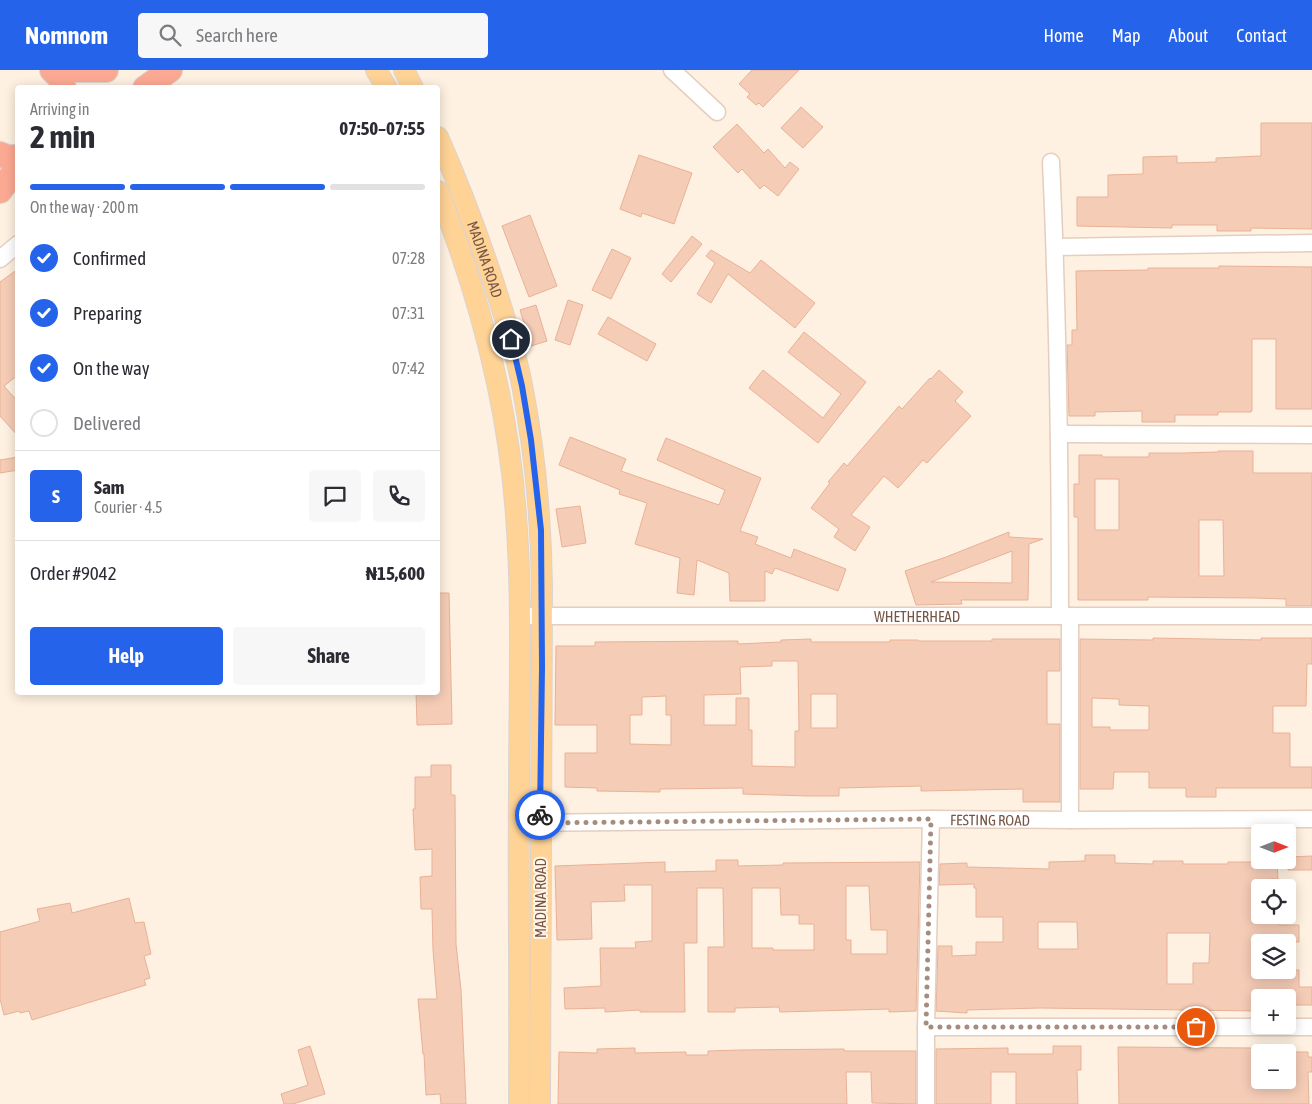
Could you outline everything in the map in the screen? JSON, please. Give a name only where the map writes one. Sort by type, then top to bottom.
[{"type":"highway","points":[[52,70],[60,78],[63,85]]},
{"type":"highway","points":[[75,70],[106,70]]},
{"type":"highway","points":[[149,85],[170,70]]},
{"type":"highway","points":[[0,154],[7,157],[15,157]]},
{"type":"highway","points":[[0,191],[15,171]]},
{"type":"main road","points":[[376,70],[385,85]]},
{"type":"main road","points":[[404,70],[412,85]]},
{"type":"main road","name":"MADINA ROAD","points":[[440,141],[460,186],[478,236],[511,339],[522,386],[531,440],[541,530],[540,1104]]},
{"type":"main road","name":"MADINA ROAD","points":[[440,196],[453,229],[488,343],[509,453],[516,512],[520,617],[519,1104]]},
{"type":"street","points":[[672,70],[717,112]]},
{"type":"street","points":[[1051,162],[1055,246],[1070,820]]},
{"type":"street","points":[[1055,246],[1312,243]]},
{"type":"street","points":[[0,259],[15,246]]},
{"type":"street","points":[[1060,434],[1312,436]]},
{"type":"street","name":"WHETHERHEAD","points":[[520,617],[1312,616]]},
{"type":"street","points":[[926,1104],[931,819]]},
{"type":"street","name":"FESTING ROAD","points":[[519,823],[931,819],[1312,819]]},
{"type":"street","points":[[926,1027],[1312,1027]]},
{"type":"street","points":[[520,1031],[540,1031]]},
{"type":"building","points":[[752,70],[799,70],[763,107],[759,103],[756,105],[747,97],[750,94],[739,84]]},
{"type":"building","points":[[801,107],[823,127],[803,148],[781,128]]},
{"type":"building","points":[[1261,123],[1312,123],[1312,229],[1251,228],[1251,231],[1217,231],[1217,225],[1172,225],[1172,228],[1077,226],[1077,197],[1108,197],[1108,175],[1143,174],[1143,157],[1177,156],[1177,163],[1216,162],[1216,158],[1261,156]]},
{"type":"building","points":[[737,124],[764,153],[768,149],[785,168],[790,162],[799,169],[778,196],[764,185],[760,189],[742,169],[738,173],[713,147]]},
{"type":"building","points":[[639,155],[692,173],[674,224],[642,213],[641,217],[620,209]]},
{"type":"building","points":[[530,215],[557,286],[529,297],[502,226]]},
{"type":"building","points":[[692,236],[702,244],[671,282],[662,274]]},
{"type":"building","points":[[612,249],[631,258],[611,299],[592,290]]},
{"type":"building","points":[[711,250],[750,273],[761,260],[815,303],[795,328],[728,274],[711,303],[697,294],[715,263],[706,256]]},
{"type":"building","points":[[1219,266],[1312,267],[1312,409],[1276,409],[1276,339],[1252,339],[1251,412],[1218,412],[1218,415],[1175,415],[1175,422],[1142,422],[1142,411],[1095,412],[1095,416],[1069,416],[1067,345],[1072,345],[1072,330],[1077,330],[1076,271],[1219,268]]},
{"type":"building","points":[[15,271],[15,377],[4,386],[15,399],[15,433],[0,416],[0,282]]},
{"type":"building","points":[[568,300],[583,305],[570,345],[555,340]]},
{"type":"building","points":[[536,305],[547,341],[531,346],[520,310]]},
{"type":"building","points":[[608,317],[656,344],[647,361],[598,334]]},
{"type":"building","points":[[804,332],[866,382],[818,443],[749,388],[763,370],[823,418],[841,394],[788,352]]},
{"type":"building","points":[[939,370],[963,392],[955,401],[971,416],[927,463],[923,460],[898,488],[884,476],[851,515],[870,527],[855,551],[834,537],[839,529],[811,508],[830,483],[828,482],[844,463],[847,466],[899,406],[902,409]]},
{"type":"building","points":[[570,437],[626,459],[621,471],[719,505],[725,490],[657,460],[666,438],[761,478],[740,531],[758,537],[755,544],[791,558],[794,549],[846,569],[838,591],[775,568],[772,574],[765,571],[765,601],[730,601],[729,573],[697,560],[694,595],[677,593],[680,558],[635,544],[647,503],[619,494],[620,490],[559,465]]},
{"type":"building","points":[[1253,451],[1253,473],[1312,473],[1312,606],[1286,606],[1286,599],[1255,598],[1148,597],[1148,600],[1078,600],[1078,517],[1074,517],[1074,484],[1079,484],[1079,455],[1149,457],[1149,453]],"holes":[[[1095,479],[1119,479],[1119,530],[1095,530]],[[1199,520],[1223,520],[1224,576],[1199,576]]]},
{"type":"building","points":[[15,458],[15,470],[0,473],[0,460]]},
{"type":"building","points":[[580,506],[586,543],[562,547],[556,509]]},
{"type":"building","points":[[1009,532],[1009,537],[1043,539],[1029,544],[1028,600],[961,600],[962,604],[916,605],[905,571]],"holes":[[[1012,551],[1012,583],[931,582]]]},
{"type":"building","points":[[440,593],[449,593],[452,724],[417,725],[416,695],[440,695]]},
{"type":"building","points":[[1153,638],[1261,640],[1261,638],[1312,638],[1312,664],[1307,664],[1306,706],[1273,706],[1273,733],[1290,733],[1290,767],[1312,767],[1312,788],[1216,788],[1216,797],[1186,797],[1186,788],[1149,788],[1149,772],[1114,772],[1113,789],[1080,789],[1080,639],[1153,640]],"holes":[[[1092,698],[1119,699],[1119,705],[1149,706],[1149,730],[1110,730],[1110,727],[1092,727]]]},
{"type":"building","points":[[811,639],[811,642],[890,642],[890,640],[992,641],[992,639],[1060,639],[1060,671],[1047,671],[1047,724],[1060,724],[1060,802],[1023,802],[1023,789],[921,791],[921,786],[839,788],[839,796],[808,796],[743,794],[743,788],[660,789],[660,792],[597,791],[597,788],[565,787],[565,753],[597,753],[597,725],[555,725],[556,646],[595,646],[595,642],[738,641],[738,644],[781,642],[781,640]],"holes":[[[772,661],[798,661],[799,731],[795,731],[795,767],[752,766],[752,730],[749,730],[749,698],[736,698],[736,725],[704,725],[704,695],[741,694],[740,667],[772,666]],[[811,694],[837,694],[837,728],[811,728]],[[666,696],[666,715],[671,715],[671,745],[630,744],[630,715],[642,715],[642,697]]]},
{"type":"building","points":[[431,765],[451,765],[451,795],[455,795],[456,944],[461,990],[466,1104],[441,1104],[440,1094],[426,1095],[418,999],[437,999],[432,909],[421,909],[420,877],[432,876],[432,849],[415,850],[413,809],[415,809],[415,777],[431,777]]},
{"type":"building","points":[[1085,855],[1115,855],[1115,863],[1153,864],[1153,861],[1183,861],[1183,864],[1228,864],[1228,862],[1251,862],[1251,869],[1277,869],[1278,879],[1251,879],[1251,924],[1299,925],[1299,942],[1296,942],[1296,934],[1251,934],[1251,979],[1296,979],[1296,970],[1299,970],[1299,987],[1312,987],[1312,1005],[1296,1005],[1296,989],[1251,989],[1251,1011],[1040,1008],[967,1010],[967,1013],[936,1011],[938,946],[952,946],[952,956],[976,955],[976,942],[1003,942],[1003,917],[976,917],[976,888],[974,888],[974,884],[939,885],[940,864],[967,863],[967,867],[1049,869],[1049,862],[1085,861]],"holes":[[[1038,922],[1077,922],[1078,949],[1038,949]],[[1167,933],[1210,933],[1209,963],[1193,963],[1193,984],[1167,984]]]},
{"type":"building","points":[[1312,856],[1312,870],[1288,870],[1296,869],[1296,857]]},
{"type":"building","points":[[716,860],[738,860],[738,866],[783,865],[783,863],[920,862],[916,1011],[889,1012],[889,1009],[780,1012],[779,1007],[735,1008],[735,1012],[708,1012],[708,947],[724,947],[723,888],[697,888],[697,943],[684,943],[685,1012],[640,1012],[640,1010],[605,1012],[605,1008],[565,1009],[564,988],[601,986],[600,948],[636,948],[635,942],[652,941],[652,885],[624,885],[625,901],[591,902],[592,939],[557,940],[555,866],[665,862],[665,872],[716,871]],"holes":[[[846,886],[869,886],[871,930],[887,930],[887,954],[851,954],[851,940],[846,940]],[[752,888],[780,888],[781,915],[799,915],[799,924],[814,924],[814,950],[752,948]]]},
{"type":"building","points":[[129,898],[135,923],[144,922],[151,954],[144,956],[150,978],[144,980],[146,985],[32,1020],[29,1011],[20,1013],[19,1011],[4,1015],[0,999],[0,932],[40,921],[37,909],[70,903],[72,913]]},
{"type":"building","points":[[310,1046],[325,1094],[293,1104],[284,1104],[281,1094],[308,1085],[298,1050]]},
{"type":"building","points":[[1053,1046],[1081,1046],[1081,1070],[1077,1070],[1078,1104],[1016,1104],[1016,1072],[991,1072],[991,1104],[936,1104],[936,1049],[1008,1048],[1008,1054],[1053,1054]]},
{"type":"building","points":[[1118,1047],[1251,1048],[1251,1089],[1296,1089],[1296,1052],[1308,1052],[1308,1057],[1312,1057],[1312,1072],[1308,1072],[1309,1104],[1119,1104]]},
{"type":"building","points":[[635,1048],[635,1053],[686,1052],[686,1055],[708,1055],[708,1051],[741,1050],[844,1049],[844,1051],[916,1051],[916,1104],[872,1103],[871,1072],[846,1072],[847,1104],[558,1104],[559,1052],[597,1053],[597,1049]]},
{"type":"way so far","points":[[540,815],[540,823],[931,819],[926,1027],[1196,1027]]},
{"type":"route","points":[[511,339],[522,386],[531,440],[541,530],[540,815]]}]
